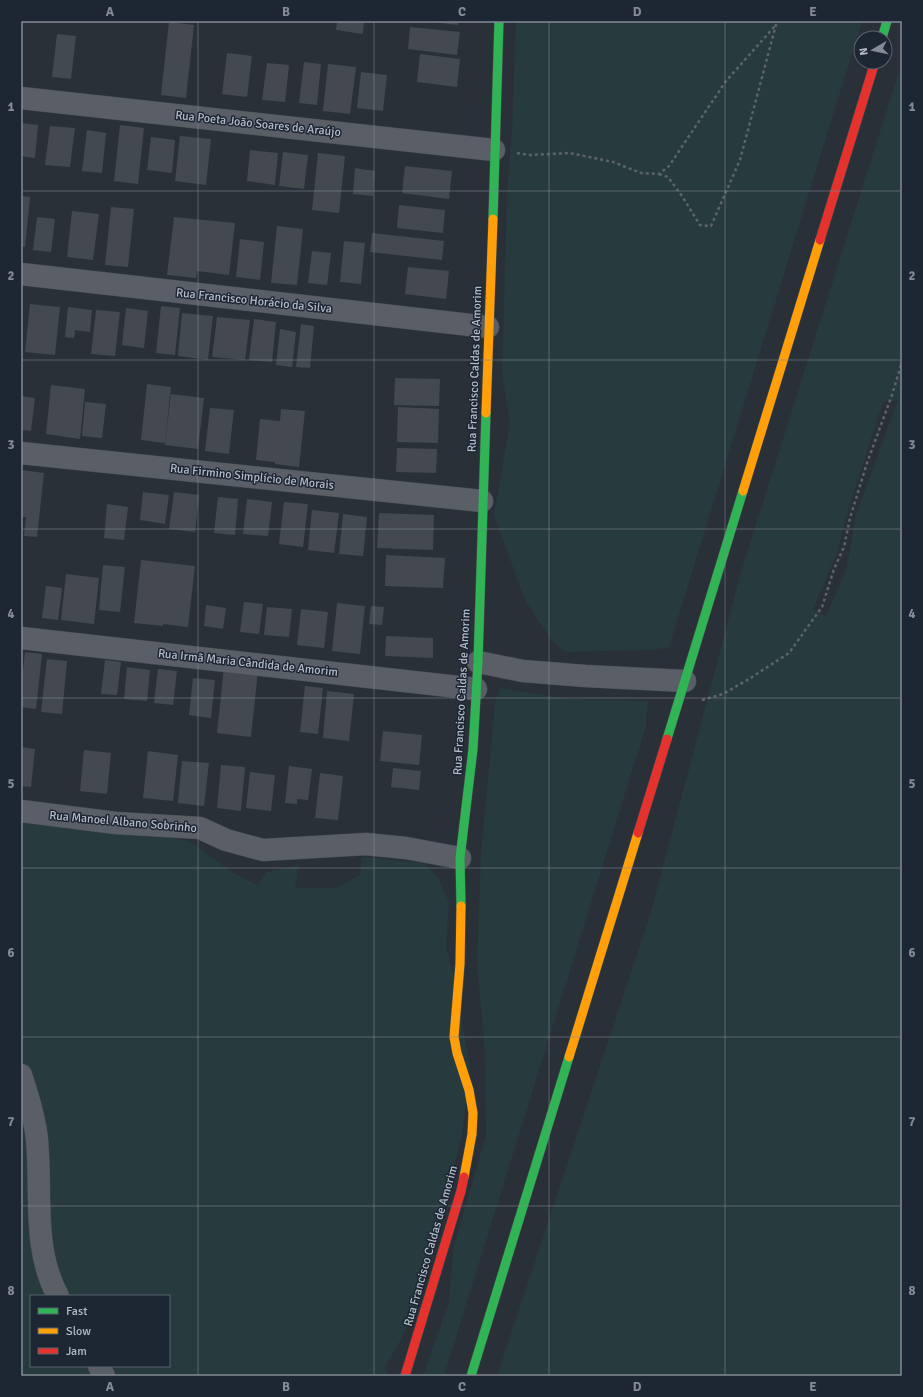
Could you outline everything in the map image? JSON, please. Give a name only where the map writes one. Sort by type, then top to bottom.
[{"type":"main road","name":"Rua Francisco Caldas de Amorim","points":[[405,1376],[461,1191],[472,1134],[473,1114],[469,1090],[457,1053],[454,1037],[460,964],[460,858],[474,748],[478,662],[482,501],[499,21]]},
{"type":"main road","points":[[471,1376],[873,70]]},
{"type":"street","name":"Rua Poeta João Soares de Araújo","points":[[21,98],[494,150]]},
{"type":"street","name":"Rua Francisco Horácio da Silva","points":[[21,274],[488,327]]},
{"type":"street","name":"Rua Firmino Simplício de Morais","points":[[21,453],[482,501]]},
{"type":"street","name":"Rua Irmã Maria Cândida de Amorim","points":[[21,638],[476,689]]},
{"type":"street","points":[[478,662],[523,671],[682,690]]},
{"type":"street","name":"Rua Manoel Albano Sobrinho","points":[[21,811],[116,823],[200,828],[226,840],[263,850],[366,844],[406,848],[460,858]]},
{"type":"street","points":[[21,1075],[34,1120],[37,1140],[41,1247],[52,1286],[57,1295]]},
{"type":"street","points":[[100,1367],[104,1376]]},
{"type":"path","points":[[494,150],[530,155],[570,153],[613,162],[641,173],[659,174],[668,177],[700,225],[711,226],[740,160],[777,21]]},
{"type":"path","points":[[659,174],[669,166],[726,81],[775,26]]},
{"type":"path","points":[[682,690],[700,700],[723,694],[749,679],[789,653],[822,607],[834,569],[844,547],[850,518],[867,463],[892,396],[902,362]]},
{"type":"green space","points":[[516,21],[862,21],[859,30],[853,30],[853,50],[669,647],[653,650],[565,652],[552,641],[525,600],[494,515],[510,422],[502,375],[507,193],[512,130]]},
{"type":"green space","points":[[902,62],[902,1376],[497,1376],[651,912],[741,572]],"holes":[[[898,400],[856,515],[846,570],[826,616],[813,609],[837,553],[846,517],[883,402]]]},
{"type":"green space","points":[[500,688],[567,699],[648,701],[646,726],[444,1376],[423,1376],[449,1302],[453,1250],[486,1135],[485,1053],[477,963],[481,854],[495,703]]},
{"type":"green space","points":[[21,823],[143,832],[189,841],[235,874],[257,885],[267,872],[299,865],[295,888],[336,888],[360,875],[362,857],[423,863],[438,877],[449,902],[446,946],[470,1065],[462,1136],[433,1241],[418,1304],[398,1345],[385,1366],[387,1376],[21,1376]]},
{"type":"building","points":[[337,21],[364,21],[363,34],[336,30]]},
{"type":"building","points":[[458,21],[458,25],[433,22]]},
{"type":"building","points":[[169,22],[194,25],[186,98],[161,95]]},
{"type":"building","points":[[410,27],[460,32],[457,55],[408,49]]},
{"type":"building","points":[[57,34],[76,36],[71,79],[52,77]]},
{"type":"building","points":[[227,53],[252,56],[247,97],[222,94]]},
{"type":"building","points":[[420,54],[460,59],[457,87],[417,82]]},
{"type":"building","points":[[304,62],[321,64],[317,105],[299,103]]},
{"type":"building","points":[[267,63],[289,65],[285,102],[262,100]]},
{"type":"building","points":[[328,64],[356,67],[350,114],[323,111]]},
{"type":"building","points":[[361,72],[387,75],[383,111],[357,108]]},
{"type":"building","points":[[21,123],[38,125],[35,158],[21,156]]},
{"type":"building","points":[[120,125],[144,128],[138,184],[114,181]]},
{"type":"building","points":[[50,126],[75,128],[70,167],[45,165]]},
{"type":"building","points":[[87,130],[106,133],[102,173],[82,171]]},
{"type":"building","points":[[180,136],[211,139],[206,185],[175,181]]},
{"type":"building","points":[[151,137],[175,140],[172,173],[147,170]]},
{"type":"building","points":[[250,150],[278,153],[275,185],[247,181]]},
{"type":"building","points":[[283,152],[308,155],[304,189],[279,186]]},
{"type":"building","points":[[318,153],[345,156],[339,213],[312,210]]},
{"type":"building","points":[[405,166],[452,171],[449,199],[402,193]]},
{"type":"building","points":[[355,168],[375,171],[373,196],[353,194]]},
{"type":"building","points":[[21,196],[30,197],[25,247],[21,246]]},
{"type":"building","points":[[399,205],[445,210],[443,233],[397,228]]},
{"type":"building","points":[[111,207],[134,209],[128,267],[105,265]]},
{"type":"building","points":[[72,211],[99,214],[93,260],[67,257]]},
{"type":"building","points":[[37,217],[55,219],[51,252],[33,250]]},
{"type":"building","points":[[174,217],[235,223],[229,275],[197,271],[196,278],[167,275]]},
{"type":"building","points":[[277,226],[303,229],[297,285],[271,283]]},
{"type":"building","points":[[372,233],[444,241],[442,260],[370,252]]},
{"type":"building","points":[[240,239],[264,242],[260,280],[236,277]]},
{"type":"building","points":[[344,241],[365,243],[361,284],[340,282]]},
{"type":"building","points":[[312,251],[331,253],[327,285],[308,283]]},
{"type":"building","points":[[408,267],[449,271],[446,299],[405,294]]},
{"type":"building","points":[[30,304],[60,307],[55,355],[25,352]]},
{"type":"building","points":[[161,306],[180,308],[175,355],[156,353]]},
{"type":"building","points":[[68,307],[92,310],[90,332],[75,330],[74,338],[65,337]]},
{"type":"building","points":[[126,308],[148,311],[144,348],[122,345]]},
{"type":"building","points":[[96,310],[120,312],[115,356],[91,354]]},
{"type":"building","points":[[182,313],[213,316],[208,360],[178,356]]},
{"type":"building","points":[[217,317],[250,320],[245,360],[212,357]]},
{"type":"building","points":[[254,319],[276,322],[272,362],[249,360]]},
{"type":"building","points":[[301,324],[314,326],[310,368],[296,367]]},
{"type":"building","points":[[280,329],[296,332],[292,367],[276,365]]},
{"type":"building","points":[[395,378],[440,379],[439,406],[394,405]]},
{"type":"building","points":[[147,384],[171,387],[165,443],[141,440]]},
{"type":"building","points":[[51,385],[85,389],[80,439],[46,434]]},
{"type":"building","points":[[171,394],[204,398],[198,449],[165,445]]},
{"type":"building","points":[[21,396],[35,398],[31,431],[21,430]]},
{"type":"building","points":[[85,402],[106,404],[102,438],[82,436]]},
{"type":"building","points":[[398,407],[439,409],[438,443],[397,442]]},
{"type":"building","points":[[210,408],[234,410],[229,454],[205,451]]},
{"type":"building","points":[[281,409],[305,411],[299,467],[256,460],[260,419],[280,421]]},
{"type":"building","points":[[397,448],[437,449],[436,473],[396,472]]},
{"type":"building","points":[[21,470],[44,473],[37,537],[24,536],[26,517],[21,517]]},
{"type":"building","points":[[143,492],[169,495],[165,524],[140,520]]},
{"type":"building","points":[[174,492],[199,495],[195,532],[169,529]]},
{"type":"building","points":[[218,497],[238,499],[235,535],[214,533]]},
{"type":"building","points":[[247,499],[272,502],[268,536],[243,534]]},
{"type":"building","points":[[284,502],[308,504],[303,547],[279,544]]},
{"type":"building","points":[[107,504],[128,507],[124,540],[104,538]]},
{"type":"building","points":[[312,510],[339,513],[334,553],[308,550]]},
{"type":"building","points":[[379,513],[434,515],[433,550],[377,548]]},
{"type":"building","points":[[343,514],[367,517],[363,556],[339,554]]},
{"type":"building","points":[[386,555],[445,558],[443,588],[385,586]]},
{"type":"building","points":[[141,560],[195,566],[188,627],[134,623]]},
{"type":"building","points":[[103,565],[125,567],[120,612],[99,610]]},
{"type":"building","points":[[66,574],[99,578],[94,624],[61,620]]},
{"type":"building","points":[[46,586],[62,588],[58,620],[42,618]]},
{"type":"building","points":[[244,602],[263,604],[259,634],[240,632]]},
{"type":"building","points":[[337,603],[365,606],[360,654],[332,651]]},
{"type":"building","points":[[206,605],[226,608],[223,629],[204,626]]},
{"type":"building","points":[[371,606],[384,607],[382,625],[369,624]]},
{"type":"building","points":[[267,607],[292,609],[289,637],[264,635]]},
{"type":"building","points":[[301,609],[328,612],[324,648],[297,645]]},
{"type":"building","points":[[386,636],[433,638],[433,658],[385,656]]},
{"type":"building","points":[[25,652],[42,654],[36,709],[21,707],[21,687]]},
{"type":"building","points":[[47,659],[67,661],[62,714],[41,712]]},
{"type":"building","points":[[105,660],[121,662],[117,695],[101,694]]},
{"type":"building","points":[[127,667],[150,670],[147,701],[124,699]]},
{"type":"building","points":[[224,667],[258,671],[251,737],[217,733]]},
{"type":"building","points":[[158,669],[177,671],[173,705],[154,703]]},
{"type":"building","points":[[193,678],[215,680],[211,718],[189,715]]},
{"type":"building","points":[[305,686],[323,688],[318,734],[300,732]]},
{"type":"building","points":[[327,691],[354,694],[349,741],[323,738]]},
{"type":"building","points":[[383,731],[422,735],[419,765],[380,761]]},
{"type":"building","points":[[21,747],[35,749],[31,787],[21,786]]},
{"type":"building","points":[[84,750],[111,753],[107,794],[80,791]]},
{"type":"building","points":[[148,751],[178,755],[173,801],[143,798]]},
{"type":"building","points":[[182,761],[209,763],[204,806],[178,803]]},
{"type":"building","points":[[221,765],[245,767],[241,811],[217,808]]},
{"type":"building","points":[[289,766],[312,769],[308,800],[297,799],[297,804],[285,803]]},
{"type":"building","points":[[393,768],[421,771],[419,790],[391,787]]},
{"type":"building","points":[[250,772],[275,775],[271,811],[246,808]]},
{"type":"building","points":[[320,773],[343,776],[338,820],[315,818]]},
{"type":"traffic: fast","points":[[493,219],[499,21]]},
{"type":"traffic: fast","points":[[884,30],[887,21]]},
{"type":"traffic: fast","points":[[461,906],[460,858],[473,749],[478,662],[486,413]]},
{"type":"traffic: fast","points":[[667,739],[743,491]]},
{"type":"traffic: fast","points":[[471,1376],[569,1057]]},
{"type":"traffic: slow","points":[[486,413],[493,219]]},
{"type":"traffic: slow","points":[[743,491],[820,240]]},
{"type":"traffic: slow","points":[[569,1057],[638,833]]},
{"type":"traffic: slow","points":[[461,906],[460,964],[454,1037],[457,1053],[469,1090],[473,1113],[472,1134],[464,1177]]},
{"type":"traffic: jam","points":[[820,240],[873,70]]},
{"type":"traffic: jam","points":[[638,833],[667,739]]},
{"type":"traffic: jam","points":[[405,1376],[464,1177]]}]
